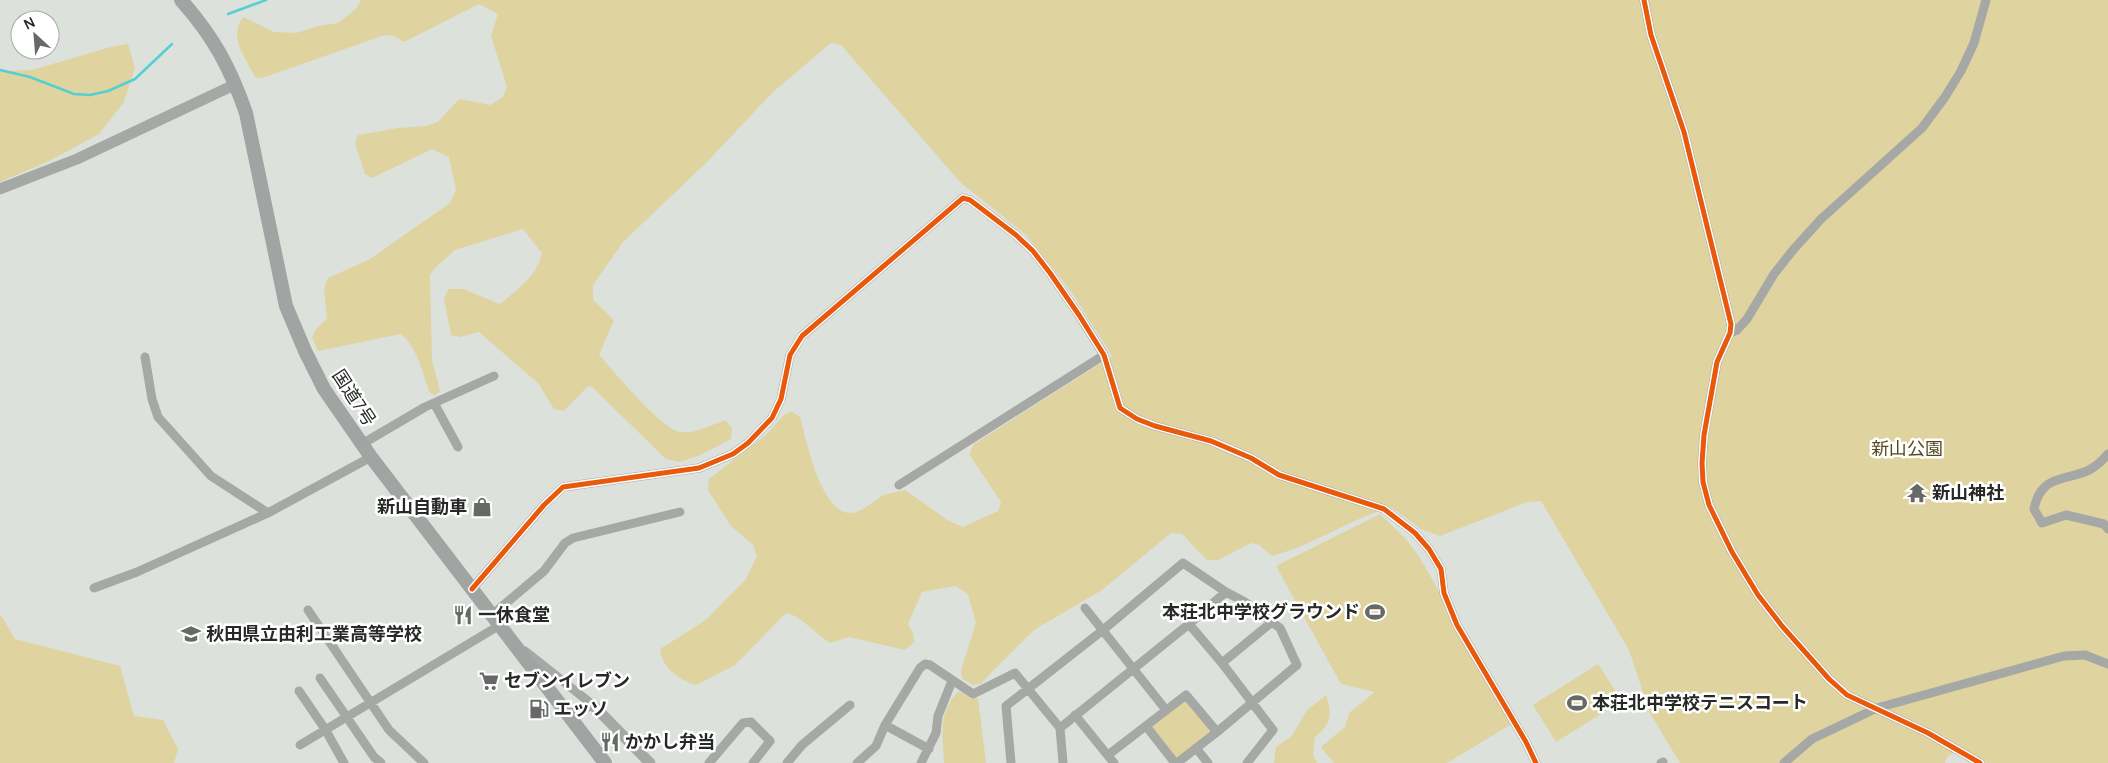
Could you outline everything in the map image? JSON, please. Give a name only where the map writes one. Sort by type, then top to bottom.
[{"type":"highway","name":"国道7号","points":[[181,0],[218,47],[236,84],[246,113],[286,306],[324,389],[371,457],[605,763]]},
{"type":"street","points":[[1644,0],[1651,35],[1684,132],[1732,324],[1718,362],[1704,435],[1703,482],[1709,505],[1732,552],[1758,595],[1782,626],[1829,679],[1847,694],[1928,733],[1980,763]]},
{"type":"street","points":[[1730,333],[1737,330],[1747,319],[1774,274],[1810,231],[1922,128],[1961,71],[1974,43],[1986,0]]},
{"type":"street","points":[[0,189],[77,158],[236,84]]},
{"type":"street","points":[[472,589],[538,512],[563,488],[699,468],[715,463],[748,444],[772,418],[781,400],[790,355],[802,336],[963,198],[970,200],[992,215],[1032,251],[1079,315],[1104,355],[1120,408],[1137,419],[1211,441],[1251,458],[1279,475],[1384,509],[1415,533],[1429,549],[1441,569],[1444,593],[1457,625],[1526,742],[1536,763]]},
{"type":"street","points":[[899,485],[1104,355]]},
{"type":"street","points":[[145,357],[152,399],[158,417],[211,476],[268,513]]},
{"type":"street","points":[[362,444],[434,403],[494,376]]},
{"type":"street","points":[[434,403],[458,447]]},
{"type":"street","points":[[2108,454],[2088,471],[2057,478],[2036,499],[2034,509],[2042,523],[2066,515],[2104,524],[2108,529]]},
{"type":"street","points":[[94,588],[137,572],[268,513],[371,457]]},
{"type":"street","points":[[300,744],[496,620],[544,571],[565,543],[573,538],[680,512]]},
{"type":"street","points":[[1011,763],[1006,706],[1103,630],[1183,563],[1226,592],[1245,602],[1280,628],[1297,665],[1217,732],[1176,763],[1146,726]]},
{"type":"street","points":[[1060,728],[1226,592]]},
{"type":"street","points":[[1085,608],[1166,710]]},
{"type":"street","points":[[308,610],[389,730],[424,763]]},
{"type":"street","points":[[1222,662],[1272,622]]},
{"type":"street","points":[[1189,624],[1222,662],[1274,730],[1249,762]]},
{"type":"street","points":[[510,639],[608,718],[650,763]]},
{"type":"street","points":[[1784,763],[1812,740],[1877,708],[2064,656],[2085,655],[2108,664]]},
{"type":"street","points":[[857,763],[876,746],[884,725],[924,664],[930,665],[973,694],[1015,673],[1060,728],[1063,763]]},
{"type":"street","points":[[320,678],[374,757],[381,763]]},
{"type":"street","points":[[921,763],[936,733],[938,716],[952,681]]},
{"type":"street","points":[[299,691],[325,729],[344,763]]},
{"type":"street","points":[[1108,755],[1186,695],[1217,732]]},
{"type":"street","points":[[569,717],[583,707],[593,705]]},
{"type":"street","points":[[787,763],[802,746],[850,705]]},
{"type":"street","points":[[1075,715],[1114,763]]},
{"type":"street","points":[[709,763],[743,723],[751,722],[770,741],[753,763]]},
{"type":"street","points":[[884,725],[929,748]]},
{"type":"street","points":[[1196,748],[1208,763]]},
{"type":"green space","name":"新山公園","points":[[361,0],[2108,0],[2108,763],[1986,763],[1960,748],[1947,757],[1945,763],[1680,763],[1650,713],[1629,650],[1541,501],[1527,502],[1440,536],[1421,529],[1391,507],[1361,518],[1303,545],[1272,556],[1259,545],[1251,543],[1218,560],[1207,560],[1182,534],[1171,533],[1102,590],[1034,630],[980,684],[972,685],[962,678],[961,670],[976,623],[968,594],[955,586],[922,592],[908,624],[913,633],[914,642],[905,650],[849,637],[830,643],[803,621],[786,613],[735,665],[696,685],[690,683],[672,672],[664,662],[660,649],[706,620],[746,579],[757,556],[753,545],[731,526],[708,490],[709,479],[766,435],[784,415],[791,411],[800,417],[817,474],[832,502],[841,511],[856,512],[882,496],[905,490],[949,521],[963,527],[998,511],[1001,502],[969,454],[974,444],[1112,356],[1071,291],[1026,235],[960,182],[841,45],[831,43],[773,92],[707,162],[623,242],[593,285],[593,300],[614,320],[599,355],[650,410],[671,428],[680,432],[692,432],[725,420],[732,428],[731,439],[700,455],[680,462],[666,459],[592,387],[588,386],[564,411],[554,409],[539,384],[479,332],[460,337],[451,335],[444,298],[449,289],[463,289],[500,304],[526,282],[536,269],[542,253],[523,229],[455,250],[430,275],[432,360],[440,391],[435,395],[430,393],[415,353],[407,339],[401,334],[318,351],[312,337],[316,329],[327,318],[324,289],[328,278],[370,259],[450,203],[456,190],[449,157],[432,149],[372,178],[365,174],[355,143],[358,135],[398,128],[426,126],[438,122],[459,99],[490,105],[503,97],[507,87],[491,36],[498,14],[479,4],[404,42],[394,36],[385,35],[262,78],[255,77],[238,40],[237,32],[243,17],[274,32],[296,33],[338,23],[356,9]]},
{"type":"green space","points":[[128,44],[135,68],[124,102],[99,134],[49,161],[0,182],[0,71],[32,70],[114,46]]},
{"type":"green space","points":[[1380,514],[1405,538],[1418,555],[1515,722],[1447,763],[1334,763],[1321,747],[1345,727],[1350,712],[1375,692],[1341,684],[1276,566]]},
{"type":"green space","points":[[0,614],[15,639],[120,666],[134,716],[163,720],[178,749],[174,763],[0,763]]},
{"type":"green space","name":"本荘北中学校テニスコート","points":[[1598,664],[1622,701],[1556,742],[1533,705]]},
{"type":"green space","points":[[959,691],[971,699],[978,698],[986,763],[944,763],[944,716],[947,707]]},
{"type":"green space","points":[[1186,695],[1217,732],[1177,763],[1146,726]]},
{"type":"green space","points":[[1326,695],[1330,713],[1325,728],[1315,737],[1313,754],[1317,763],[1274,763],[1276,747],[1292,736],[1307,710]]},
{"type":"waterway","points":[[228,14],[266,0]]},
{"type":"waterway","points":[[0,70],[30,77],[74,94],[90,95],[108,91],[135,79],[172,44]]},
{"type":"cycle path","points":[[1644,0],[1651,35],[1684,132],[1731,324],[1730,333],[1717,362],[1704,435],[1703,482],[1709,505],[1732,552],[1758,595],[1782,626],[1829,679],[1847,695],[1928,733],[1980,763]]},
{"type":"cycle path","points":[[472,589],[544,505],[563,487],[699,468],[733,454],[748,443],[772,418],[781,399],[790,355],[802,336],[963,198],[970,200],[1016,235],[1033,251],[1050,273],[1104,355],[1120,408],[1137,419],[1155,426],[1211,441],[1251,458],[1279,475],[1384,509],[1415,533],[1429,549],[1441,569],[1444,593],[1457,625],[1526,742],[1536,763]]},
{"type":"place","name":"新山神社","points":[[1917,493]]},
{"type":"place","name":"新山自動車","points":[[482,507]]},
{"type":"place","name":"本荘北中学校グラウンド","points":[[1375,612]]},
{"type":"place","name":"一休食堂","points":[[463,615]]},
{"type":"place","name":"秋田県立由利工業高等学校","points":[[191,634]]},
{"type":"place","name":"セブンイレブン","points":[[489,681]]},
{"type":"place","name":"本荘北中学校テニスコート","points":[[1577,703]]},
{"type":"place","name":"エッソ","points":[[539,709]]},
{"type":"place","name":"かかし弁当","points":[[610,742]]}]
